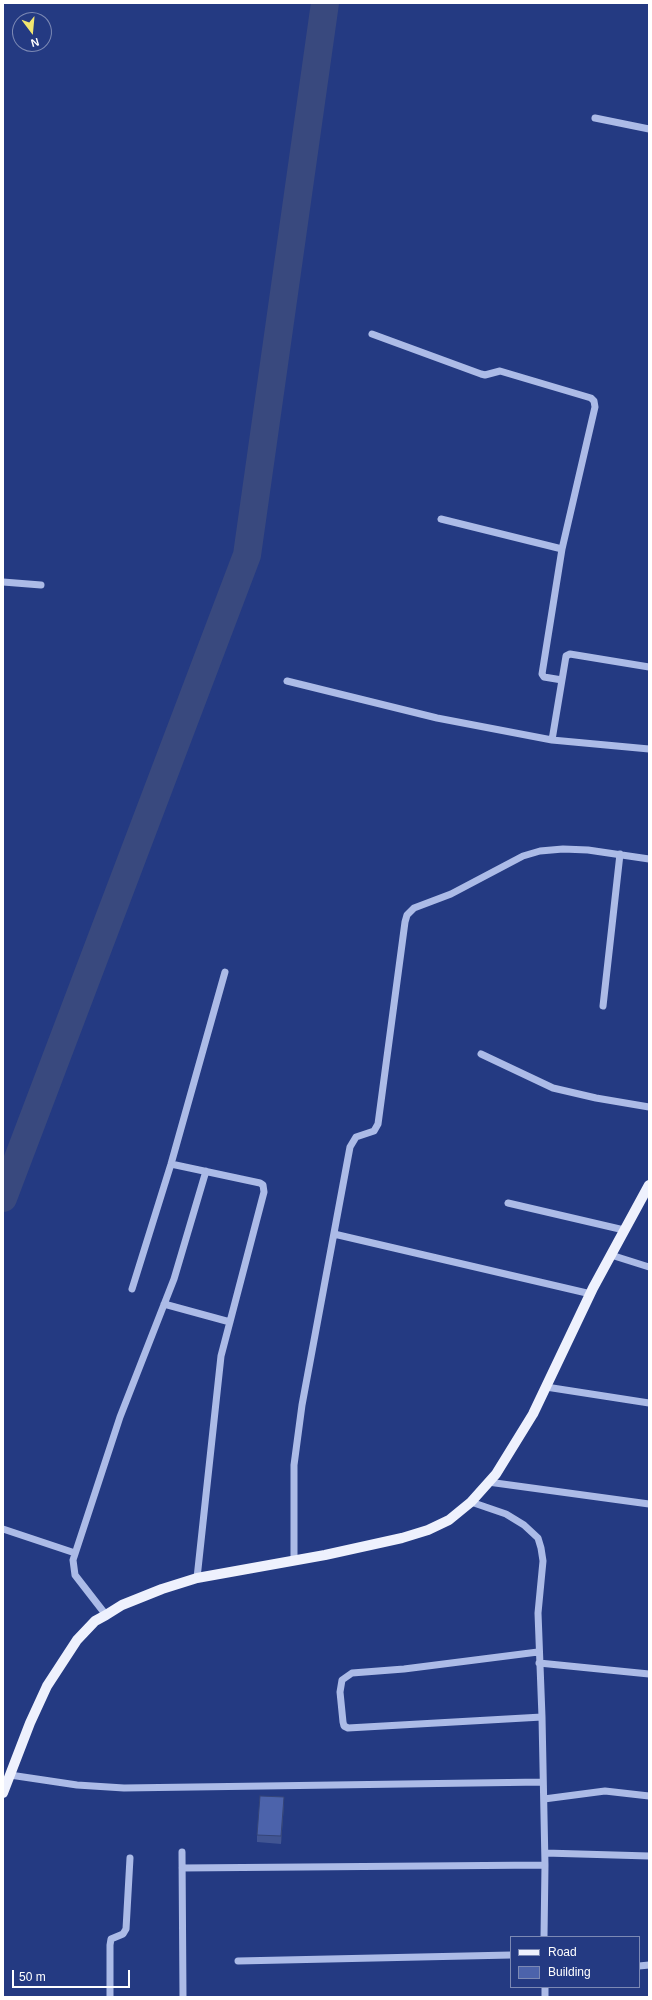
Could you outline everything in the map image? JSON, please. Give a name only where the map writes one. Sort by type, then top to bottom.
[{"type":"main road","points":[[3,1793],[30,1723],[47,1686],[62,1660],[77,1640],[96,1621],[122,1605],[162,1588],[197,1578],[402,1538],[428,1530],[449,1520],[471,1502],[513,1448],[546,1388],[591,1294],[649,1185]]},
{"type":"street","points":[[596,118],[649,130]]},
{"type":"street","points":[[372,334],[480,374],[485,375],[500,371],[591,398],[594,401],[595,407],[562,549],[542,674],[544,677],[562,680]]},
{"type":"street","points":[[441,519],[562,549]]},
{"type":"street","points":[[3,582],[41,585]]},
{"type":"street","points":[[552,740],[565,658],[568,655],[649,667]]},
{"type":"street","points":[[288,681],[437,718],[552,740],[649,749]]},
{"type":"street","points":[[294,1560],[294,1465],[302,1405],[350,1147],[356,1137],[374,1131],[378,1124],[405,922],[410,911],[466,887],[523,856],[540,851],[562,849],[588,850],[649,859]]},
{"type":"street","points":[[603,1006],[620,854]]},
{"type":"street","points":[[132,1289],[171,1164],[224,972]]},
{"type":"street","points":[[481,1054],[553,1088],[596,1098],[649,1107]]},
{"type":"street","points":[[171,1164],[260,1183],[264,1188],[264,1196],[221,1356],[197,1578]]},
{"type":"street","points":[[106,1615],[75,1575],[72,1564],[120,1417],[185,1247],[206,1171]]},
{"type":"street","points":[[508,1203],[624,1230]]},
{"type":"street","points":[[334,1234],[591,1294]]},
{"type":"street","points":[[611,1255],[649,1267]]},
{"type":"street","points":[[164,1304],[230,1322]]},
{"type":"street","points":[[546,1388],[649,1403]]},
{"type":"street","points":[[488,1482],[649,1504]]},
{"type":"street","points":[[471,1502],[506,1514],[533,1531],[538,1538],[543,1561],[538,1613],[538,1652],[542,1717],[544,1799],[544,1936]]},
{"type":"street","points":[[3,1529],[75,1553]]},
{"type":"street","points":[[538,1652],[404,1669],[352,1673],[342,1680],[340,1692],[343,1722],[344,1726],[348,1728],[542,1717]]},
{"type":"street","points":[[539,1663],[649,1674]]},
{"type":"street","points":[[10,1775],[77,1785],[124,1788],[543,1782]]},
{"type":"street","points":[[544,1799],[605,1791],[649,1796]]},
{"type":"street","points":[[182,1852],[183,1997]]},
{"type":"street","points":[[545,1853],[649,1856]]},
{"type":"street","points":[[110,1997],[110,1945],[112,1939],[123,1934],[126,1929],[130,1858]]},
{"type":"street","points":[[182,1868],[545,1865]]},
{"type":"street","points":[[238,1961],[510,1955]]},
{"type":"building","points":[[260,1796],[284,1797],[281,1836],[257,1835]]},
{"type":"waterway","points":[[3,1198],[247,555],[325,3]]}]
